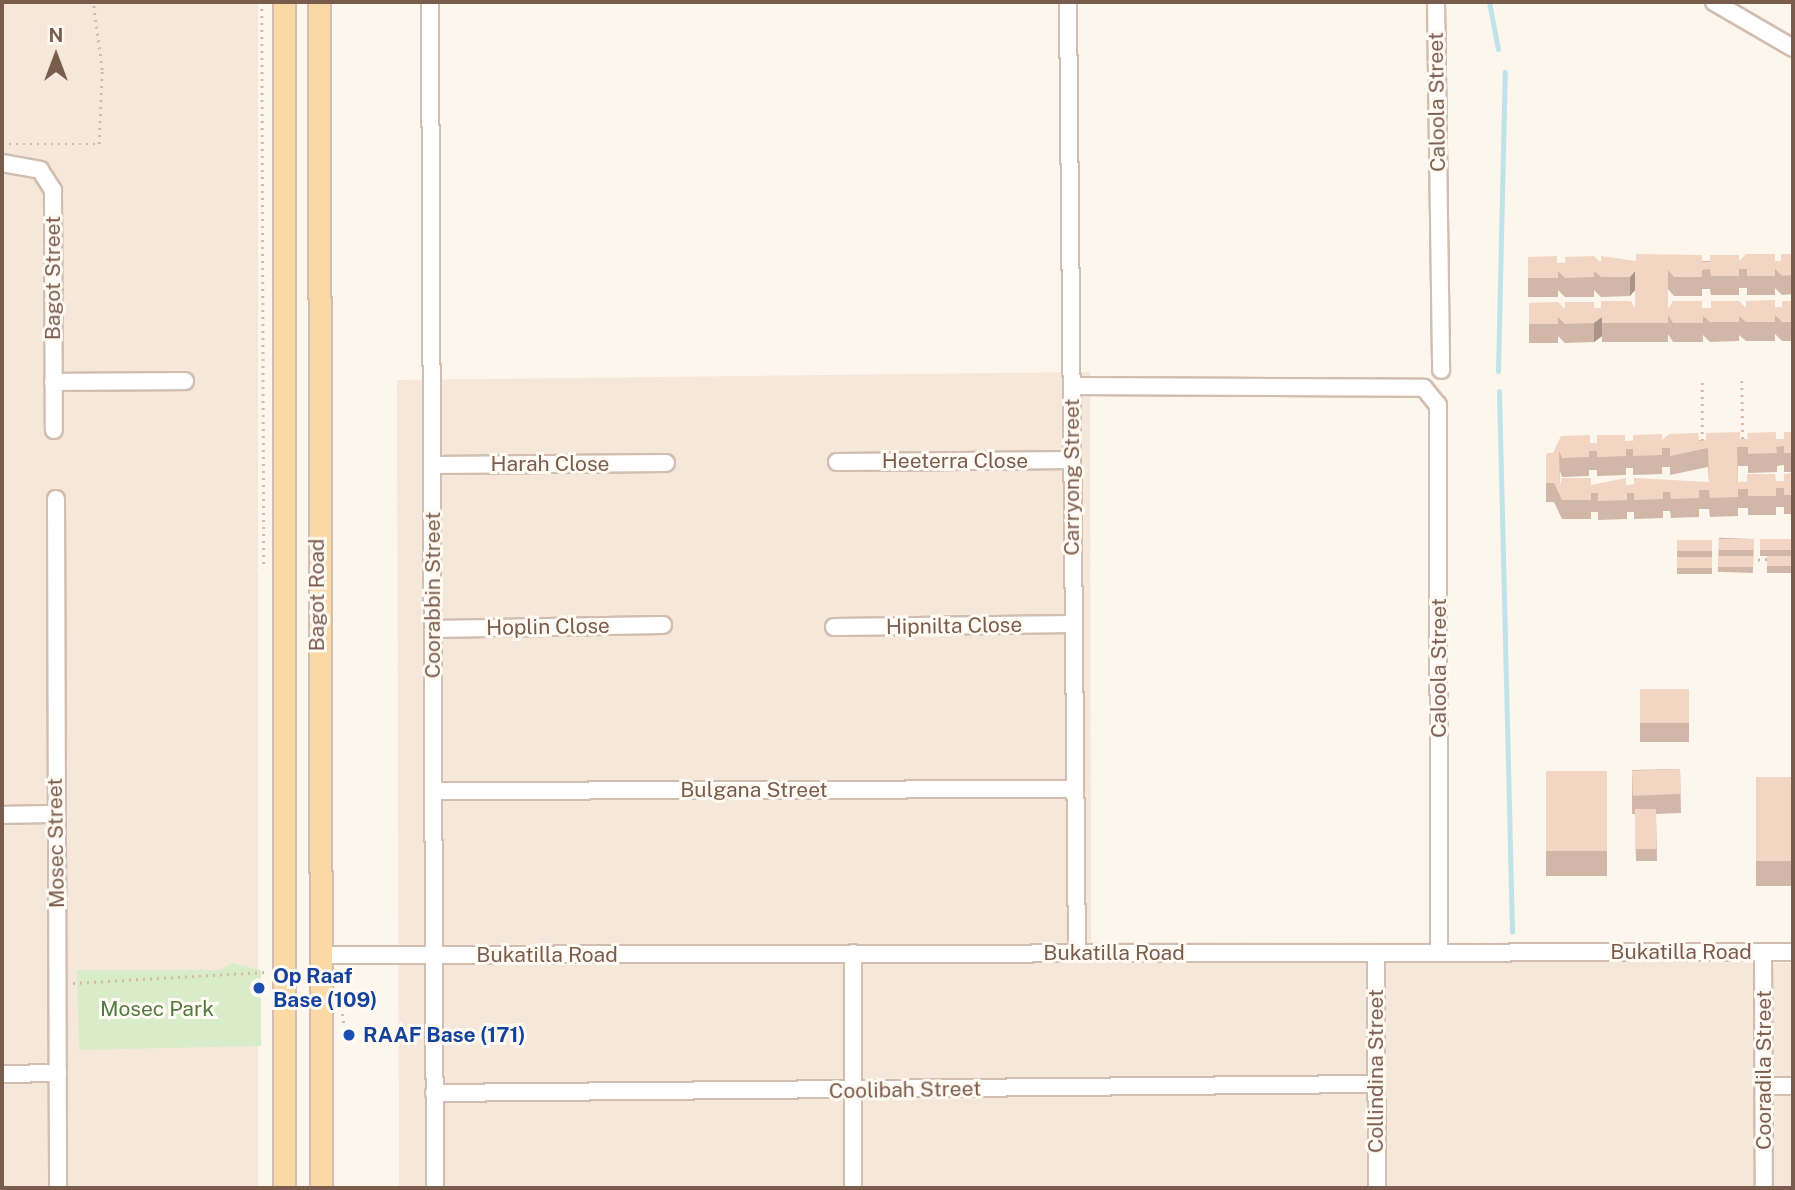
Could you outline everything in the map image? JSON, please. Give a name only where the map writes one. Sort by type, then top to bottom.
[{"type":"main road","name":"Bagot Road","points":[[284,2],[284,1188]]},
{"type":"main road","name":"Bagot Road","points":[[319,2],[321,1188]]},
{"type":"street","name":"Coorabbin Street","points":[[430,2],[435,1188]]},
{"type":"street","name":"Carryong Street","points":[[1068,2],[1077,953]]},
{"type":"street","name":"Caloola Street","points":[[1436,2],[1441,370]]},
{"type":"street","points":[[1714,2],[1793,48]]},
{"type":"street","name":"Bagot Street","points":[[2,163],[40,170],[53,190],[54,430]]},
{"type":"street","points":[[53,382],[185,382]]},
{"type":"street","name":"Caloola Street","points":[[1072,386],[1424,388],[1438,405],[1439,953]]},
{"type":"street","name":"Heeterra Close","points":[[837,462],[1072,460]]},
{"type":"street","name":"Harah Close","points":[[434,465],[666,463]]},
{"type":"street","name":"Mosec Street","points":[[56,499],[58,1188]]},
{"type":"street","name":"Hipnilta Close","points":[[834,627],[1073,624]]},
{"type":"street","name":"Hoplin Close","points":[[433,629],[663,625]]},
{"type":"street","name":"Bulgana Street","points":[[433,791],[1074,789]]},
{"type":"street","points":[[2,815],[55,814]]},
{"type":"street","name":"Cooradila Street","points":[[1763,952],[1764,1188]]},
{"type":"street","name":"Bukatilla Road","points":[[319,955],[1793,952]]},
{"type":"street","points":[[853,953],[853,1188]]},
{"type":"street","name":"Collindina Street","points":[[1376,954],[1377,1188]]},
{"type":"street","points":[[2,1074],[58,1073]]},
{"type":"street","name":"Coolibah Street","points":[[434,1093],[1376,1084]]},
{"type":"street","points":[[1764,1086],[1793,1086]]},
{"type":"path","points":[[2,144],[99,144],[102,70],[93,2]]},
{"type":"path","points":[[1742,381],[1744,446]]},
{"type":"path","points":[[1702,382],[1702,446]]},
{"type":"path","points":[[1742,560],[1780,559]]},
{"type":"path","points":[[59,983],[266,972]]},
{"type":"path","points":[[338,989],[346,1040]]},
{"type":"shaded area","points":[[2,2],[258,2],[258,1188],[2,1188]]},
{"type":"shaded area","points":[[1090,372],[1091,942],[1667,943],[1674,962],[1793,963],[1793,1188],[399,1188],[397,380]]},
{"type":"green space","name":"Mosec Park","points":[[232,963],[261,970],[261,1046],[79,1050],[77,970],[220,970]]},
{"type":"building","points":[[1636,254],[1702,255],[1702,262],[1710,262],[1710,255],[1739,255],[1739,261],[1746,254],[1775,254],[1775,261],[1781,261],[1781,254],[1793,254],[1793,275],[1782,276],[1775,269],[1775,276],[1747,276],[1747,269],[1739,269],[1739,276],[1711,276],[1710,269],[1702,270],[1702,277],[1674,277],[1668,270],[1668,309],[1673,301],[1702,301],[1702,308],[1711,308],[1711,301],[1739,301],[1746,308],[1746,301],[1775,300],[1775,307],[1782,307],[1782,301],[1793,301],[1793,322],[1782,322],[1775,315],[1775,322],[1746,322],[1739,316],[1739,322],[1710,322],[1703,316],[1703,323],[1673,323],[1668,315],[1668,323],[1602,323],[1602,317],[1594,323],[1565,324],[1558,317],[1558,324],[1529,324],[1529,303],[1558,302],[1565,309],[1565,302],[1594,302],[1594,309],[1601,309],[1601,301],[1631,301],[1635,308],[1635,271],[1630,277],[1601,277],[1594,271],[1594,277],[1565,278],[1558,271],[1558,278],[1528,278],[1528,257],[1557,256],[1557,263],[1566,263],[1565,257],[1594,256],[1601,263],[1601,256],[1636,261]]},
{"type":"building","points":[[1740,432],[1740,440],[1748,440],[1747,433],[1776,432],[1776,439],[1784,439],[1784,432],[1793,432],[1793,453],[1784,453],[1784,446],[1776,447],[1777,453],[1748,454],[1748,447],[1737,447],[1738,482],[1747,482],[1747,474],[1775,474],[1776,481],[1784,481],[1784,474],[1793,473],[1793,495],[1784,495],[1784,488],[1776,488],[1776,496],[1748,496],[1748,489],[1738,489],[1738,497],[1710,498],[1709,490],[1699,490],[1699,498],[1671,499],[1670,492],[1663,492],[1663,499],[1634,500],[1634,493],[1627,493],[1627,500],[1598,501],[1598,493],[1591,493],[1591,500],[1562,500],[1554,483],[1546,483],[1546,454],[1553,453],[1561,436],[1590,435],[1590,443],[1597,443],[1597,435],[1625,435],[1625,441],[1633,441],[1633,435],[1662,434],[1662,440],[1669,434],[1698,433],[1699,441],[1706,440],[1706,433]],"holes":[[[1662,448],[1670,448],[1670,456],[1708,448],[1709,482],[1634,478],[1634,485],[1626,485],[1626,478],[1591,485],[1591,478],[1562,478],[1560,485],[1559,451],[1562,458],[1589,457],[1589,451],[1597,451],[1597,457],[1626,456],[1626,449],[1633,449],[1633,456],[1662,455]]]},
{"type":"building","points":[[1719,539],[1754,539],[1754,550],[1719,550]]},
{"type":"building","points":[[1760,539],[1793,539],[1793,550],[1760,550]]},
{"type":"building","points":[[1677,540],[1712,540],[1712,551],[1677,551]]},
{"type":"building","points":[[1718,556],[1753,556],[1753,567],[1718,567]]},
{"type":"building","points":[[1767,556],[1793,556],[1793,566],[1767,566]]},
{"type":"building","points":[[1677,557],[1712,557],[1712,568],[1677,568]]},
{"type":"building","points":[[1640,689],[1689,689],[1689,723],[1640,723]]},
{"type":"building","points":[[1680,769],[1681,794],[1633,796],[1632,771]]},
{"type":"building","points":[[1546,771],[1607,771],[1607,851],[1546,851]]},
{"type":"building","points":[[1756,777],[1793,777],[1793,861],[1756,861]]},
{"type":"building","points":[[1635,809],[1656,809],[1656,849],[1635,849]]},
{"type":"waterway","points":[[1489,2],[1498,49]]},
{"type":"waterway","points":[[1498,371],[1505,72]]},
{"type":"waterway","points":[[1499,391],[1512,932]]},
{"type":"place","name":"Op Raaf Base (109)","points":[[259,988]]},
{"type":"place","name":"RAAF Base (171)","points":[[349,1035]]}]
